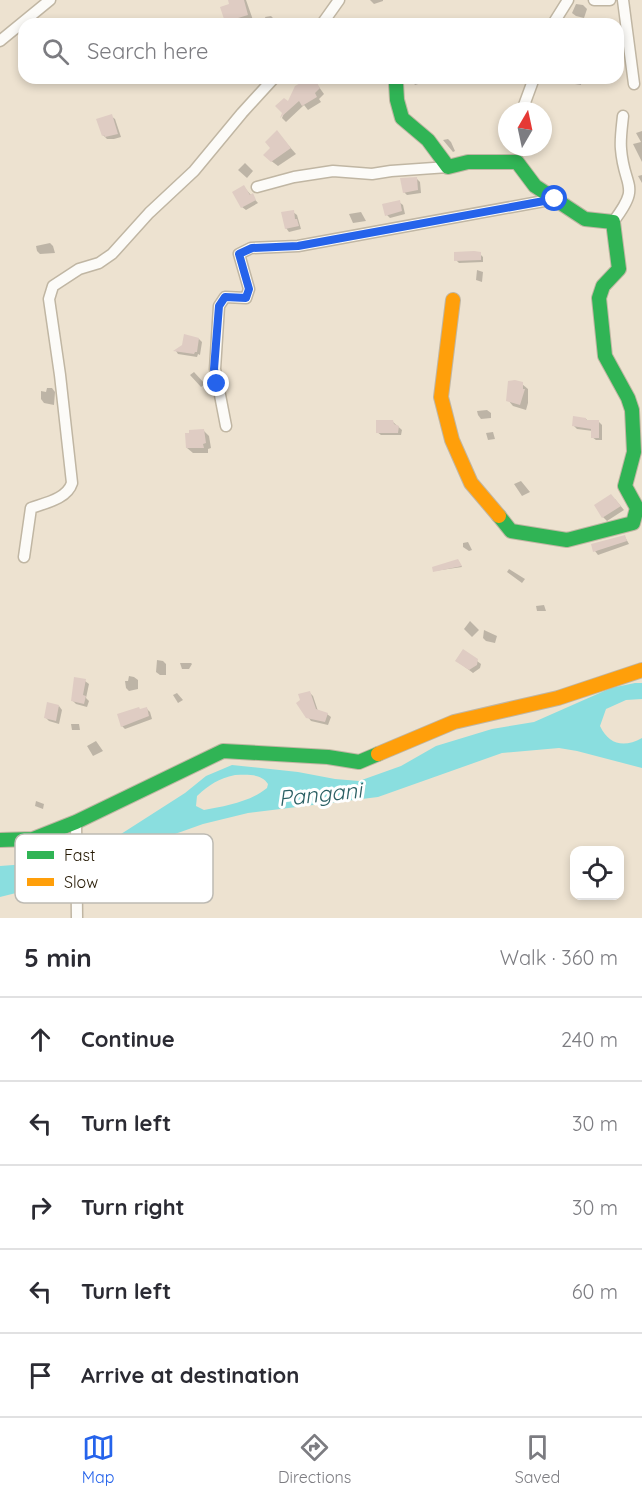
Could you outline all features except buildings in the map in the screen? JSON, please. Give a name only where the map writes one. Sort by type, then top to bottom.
[{"type":"street","points":[[28,18],[50,0]]},
{"type":"street","points":[[326,18],[339,0]]},
{"type":"street","points":[[558,18],[568,0]]},
{"type":"street","points":[[594,0],[610,0]]},
{"type":"street","points":[[623,0],[634,84]]},
{"type":"street","points":[[0,41],[18,26]]},
{"type":"street","points":[[24,557],[31,508],[63,496],[70,490],[72,483],[49,299],[53,286],[79,269],[99,263],[112,254],[149,213],[194,171],[269,84]]},
{"type":"street","points":[[396,84],[397,100],[402,118],[421,131],[440,153],[448,167]]},
{"type":"street","points":[[525,102],[532,84]]},
{"type":"street","points":[[453,300],[441,398],[452,440],[471,483],[511,531],[567,540],[633,523],[636,508],[625,486],[634,452],[632,410],[605,356],[599,298],[603,286],[619,269],[613,222],[627,206],[632,191],[621,149],[623,116]]},
{"type":"street","points":[[257,187],[294,177],[333,171],[372,174],[448,167],[468,162],[517,162],[535,186],[585,219],[613,222]]},
{"type":"street","points":[[226,426],[214,369],[219,306],[225,297],[246,298],[249,289],[239,254],[252,248],[298,246],[555,199]]},
{"type":"street","points":[[46,834],[76,822],[223,751],[328,757],[359,762],[454,722],[558,698],[642,670]]},
{"type":"street","points":[[75,834],[76,822]]},
{"type":"street","points":[[0,840],[15,840]]},
{"type":"street","points":[[77,903],[77,918]]},
{"type":"water","name":"Pangani","points":[[642,683],[642,699],[626,700],[606,709],[600,726],[612,741],[618,743],[629,743],[642,738],[642,768],[559,748],[502,753],[378,797],[248,813],[203,824],[175,834],[121,834],[185,793],[206,776],[232,765],[359,781],[401,766],[436,746],[492,729],[534,722],[611,688]],"holes":[[[235,775],[253,775],[262,778],[268,784],[267,788],[253,797],[204,810],[196,806],[197,796],[210,785]]]},
{"type":"water","points":[[15,865],[15,893],[0,897],[0,866]]},
{"type":"traffic: fast","points":[[396,84],[397,100],[402,118],[428,140],[448,167],[468,162],[517,162],[535,186],[585,219],[613,222],[619,269],[603,286],[599,298],[605,356],[632,410],[634,452],[625,486],[637,508],[633,523],[567,540],[511,531],[499,516]]},
{"type":"traffic: fast","points":[[46,834],[76,822],[223,751],[328,757],[359,762],[378,754]]},
{"type":"traffic: fast","points":[[0,840],[15,840]]},
{"type":"traffic: slow","points":[[453,300],[441,397],[452,440],[471,483],[499,516]]},
{"type":"traffic: slow","points":[[378,754],[454,722],[558,698],[642,670]]},
{"type":"route","points":[[217,384],[214,369],[219,306],[225,297],[246,298],[249,289],[239,254],[252,248],[298,246],[555,199]]}]
